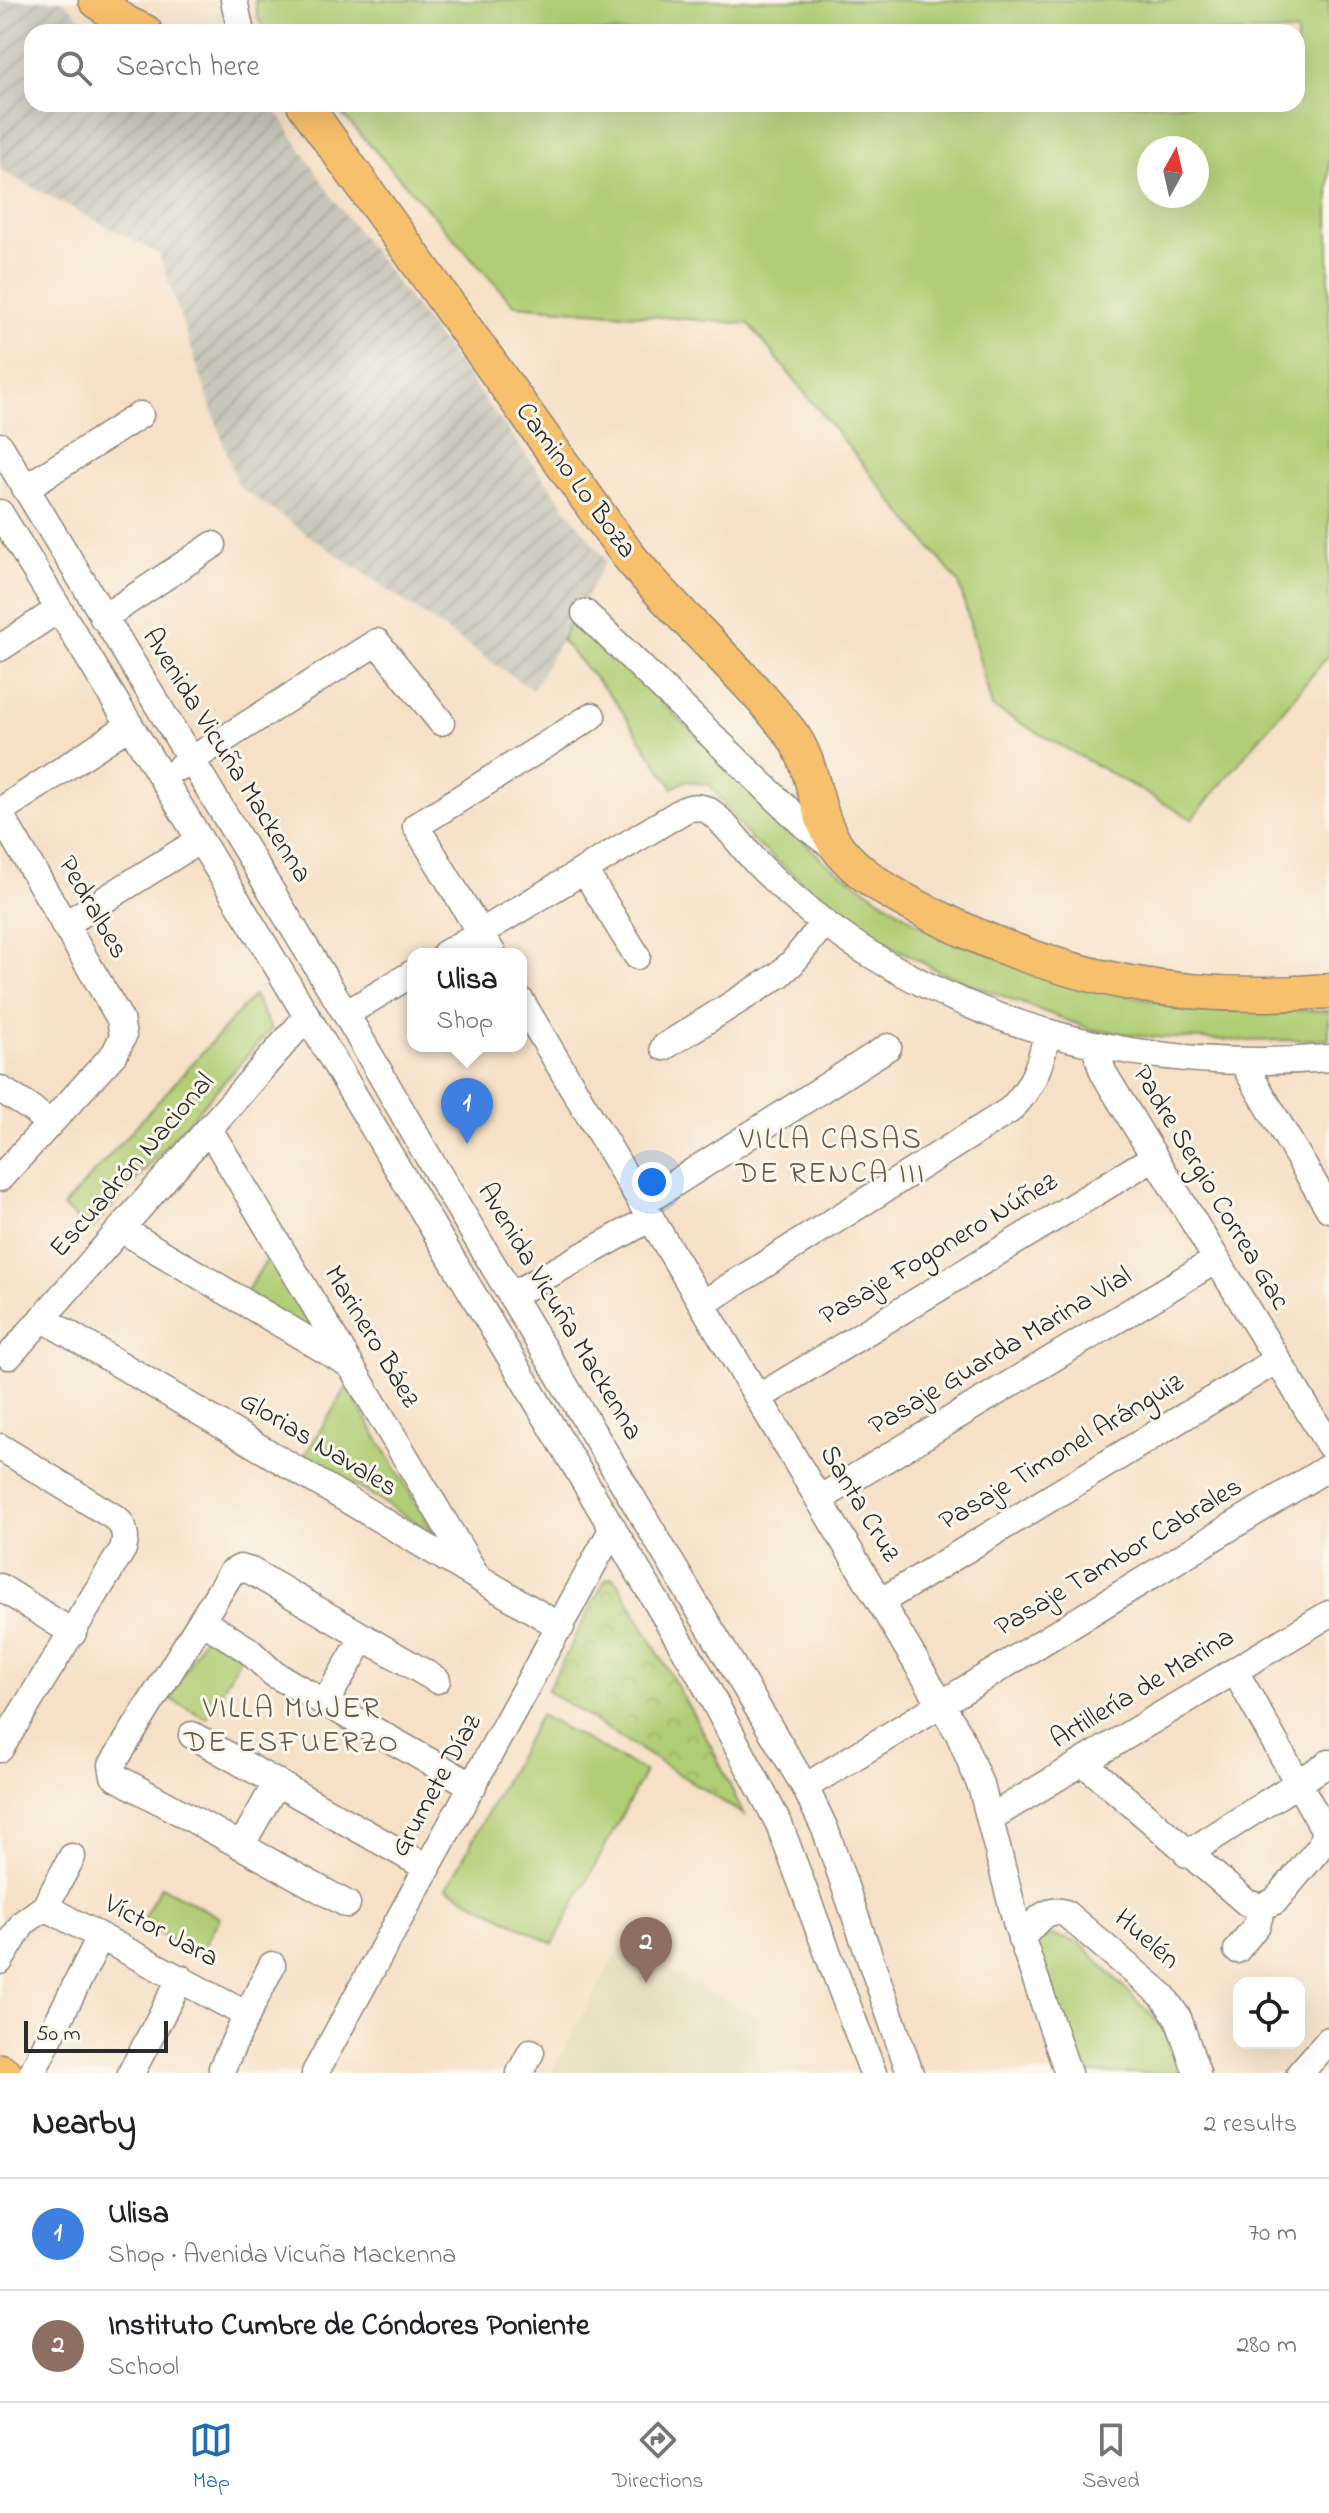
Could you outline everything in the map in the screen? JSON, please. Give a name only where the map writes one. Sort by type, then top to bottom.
[{"type":"main road","points":[[96,0],[128,24]]},
{"type":"main road","name":"Camino Lo Boza","points":[[310,112],[627,554],[791,734],[805,760],[824,823],[843,854],[897,896],[948,923],[1015,953],[1083,974],[1203,994],[1278,995],[1329,991]]},
{"type":"street","points":[[234,0],[239,24]]},
{"type":"street","points":[[25,488],[140,415]]},
{"type":"street","name":"Avenida Vicuña Mackenna","points":[[0,446],[294,927],[805,1787],[825,1829],[910,2073]]},
{"type":"street","points":[[0,513],[265,946],[700,1675],[779,1824],[873,2073]]},
{"type":"street","points":[[103,618],[213,545]]},
{"type":"street","points":[[0,648],[59,609]]},
{"type":"street","name":"Camino Lo Boza","points":[[585,613],[804,825],[843,854]]},
{"type":"street","points":[[163,779],[377,642],[441,722]]},
{"type":"street","points":[[592,716],[416,826],[486,943],[584,870],[684,810],[697,807],[711,812],[758,864],[824,923],[926,986],[1006,1020],[1094,1044],[1167,1057],[1243,1063],[1329,1058]]},
{"type":"street","points":[[0,813],[130,725]]},
{"type":"street","name":"Pedralbes","points":[[0,813],[120,1019],[123,1036],[115,1053],[49,1124]]},
{"type":"street","points":[[64,925],[200,840]]},
{"type":"street","points":[[584,870],[637,956]]},
{"type":"street","points":[[664,1047],[770,982],[793,962],[824,923]]},
{"type":"street","points":[[265,946],[294,927]]},
{"type":"street","points":[[346,1014],[407,977]]},
{"type":"street","name":"Santa Cruz","points":[[527,1011],[942,1704],[971,1760],[990,1818],[1021,1939],[1068,2073]]},
{"type":"street","name":"Escuadrón Nacional","points":[[9,1356],[306,1018]]},
{"type":"street","points":[[702,1304],[1010,1110],[1022,1098],[1040,1068],[1047,1033]]},
{"type":"street","name":"Padre Sergio Correa Gac","points":[[1094,1044],[1103,1072],[1329,1445]]},
{"type":"street","points":[[512,1295],[646,1211],[888,1047]]},
{"type":"street","points":[[1243,1063],[1329,1209]]},
{"type":"street","points":[[0,1089],[49,1124],[1,1177]]},
{"type":"street","name":"Marinero Báez","points":[[209,1129],[478,1578]]},
{"type":"street","points":[[395,1164],[423,1148]]},
{"type":"street","name":"Pasaje Fogonero Núñez","points":[[758,1398],[1154,1157]]},
{"type":"street","points":[[121,1229],[350,1365]]},
{"type":"street","name":"Pasaje Guarda Marina Vial","points":[[819,1499],[1216,1260]]},
{"type":"street","name":"Glorias Navales","points":[[42,1318],[561,1627]]},
{"type":"street","name":"Pasaje Timonel Aránguiz","points":[[880,1602],[1277,1360]]},
{"type":"street","points":[[0,1447],[117,1519],[125,1532],[123,1549],[73,1633],[7,1721],[0,1749]]},
{"type":"street","name":"Pasaje Tambor Cabrales","points":[[805,1787],[1329,1467]]},
{"type":"street","name":"Grumete Díaz","points":[[315,2073],[421,1863],[473,1786],[613,1528]]},
{"type":"street","points":[[347,1904],[114,1776],[111,1768],[231,1573],[245,1568],[437,1680]]},
{"type":"street","points":[[0,1587],[73,1633]]},
{"type":"street","name":"Artillería de Marina","points":[[990,1818],[1329,1614]]},
{"type":"street","points":[[202,1621],[247,1649],[274,1674],[473,1786]]},
{"type":"street","points":[[326,1701],[364,1637]]},
{"type":"street","points":[[1084,1763],[1247,1903],[1262,1907],[1275,1901],[1323,1842],[1323,1826],[1235,1671]]},
{"type":"street","points":[[192,1735],[421,1863]]},
{"type":"street","points":[[1187,1854],[1329,1763]]},
{"type":"street","points":[[241,1846],[277,1782]]},
{"type":"street","points":[[0,1961],[23,1923],[45,1907],[72,1857]]},
{"type":"street","name":"Víctor Jara","points":[[45,1907],[247,2015]]},
{"type":"street","points":[[1237,1950],[1257,1925],[1262,1907]]},
{"type":"street","name":"Huelén","points":[[1021,1939],[1048,1912],[1055,1910],[1065,1913],[1163,1996],[1178,2018],[1197,2073]]},
{"type":"street","points":[[32,2073],[100,1937]]},
{"type":"street","points":[[222,2068],[272,1965]]},
{"type":"street","points":[[131,2073],[181,1978]]},
{"type":"street","points":[[1300,2073],[1329,2040]]},
{"type":"shaded area","points":[[0,0],[63,0],[87,24],[24,24],[24,112],[277,112],[332,197],[606,561],[532,690],[238,486],[159,254],[0,170]]},
{"type":"shaded area","points":[[621,1945],[762,2020],[757,2026],[758,2067],[765,2073],[551,2073]]},
{"type":"green space","points":[[255,0],[1329,0],[1329,655],[1192,819],[992,707],[959,583],[749,324],[514,305],[340,112],[1305,112],[1305,24],[262,24],[258,19]]},
{"type":"green space","points":[[574,616],[825,862],[931,932],[1059,979],[1173,1006],[1329,1011],[1329,1039],[1250,1041],[1150,1037],[1090,1029],[942,973],[860,929],[749,838],[710,785],[685,781],[673,788],[616,702],[561,640]]},
{"type":"green space","points":[[254,995],[271,1029],[90,1231],[63,1207]]},
{"type":"green space","points":[[269,1257],[318,1340],[246,1292]]},
{"type":"green space","points":[[347,1387],[435,1534],[305,1455]]},
{"type":"green space","points":[[612,1577],[619,1584],[711,1746],[744,1815],[547,1691],[605,1580]]},
{"type":"green space","points":[[204,1636],[241,1655],[207,1719],[170,1699]]},
{"type":"green space","points":[[540,1715],[645,1772],[553,1944],[447,1888]]},
{"type":"green space","points":[[161,1886],[220,1918],[199,1954],[141,1923]]},
{"type":"green space","points":[[1053,1935],[1081,1944],[1163,2027],[1179,2073],[1077,2073],[1031,1942]]},
{"type":"place","name":"Ulisa","points":[[467,1144]]},
{"type":"place","name":"Instituto Cumbre de Cóndores Poniente","points":[[646,1983]]},
{"type":"district","name":"VILLA CASAS DE RENCA III","points":[[831,1158]]},
{"type":"district","name":"VILLA MUJER DE ESFUERZO","points":[[292,1727]]}]
